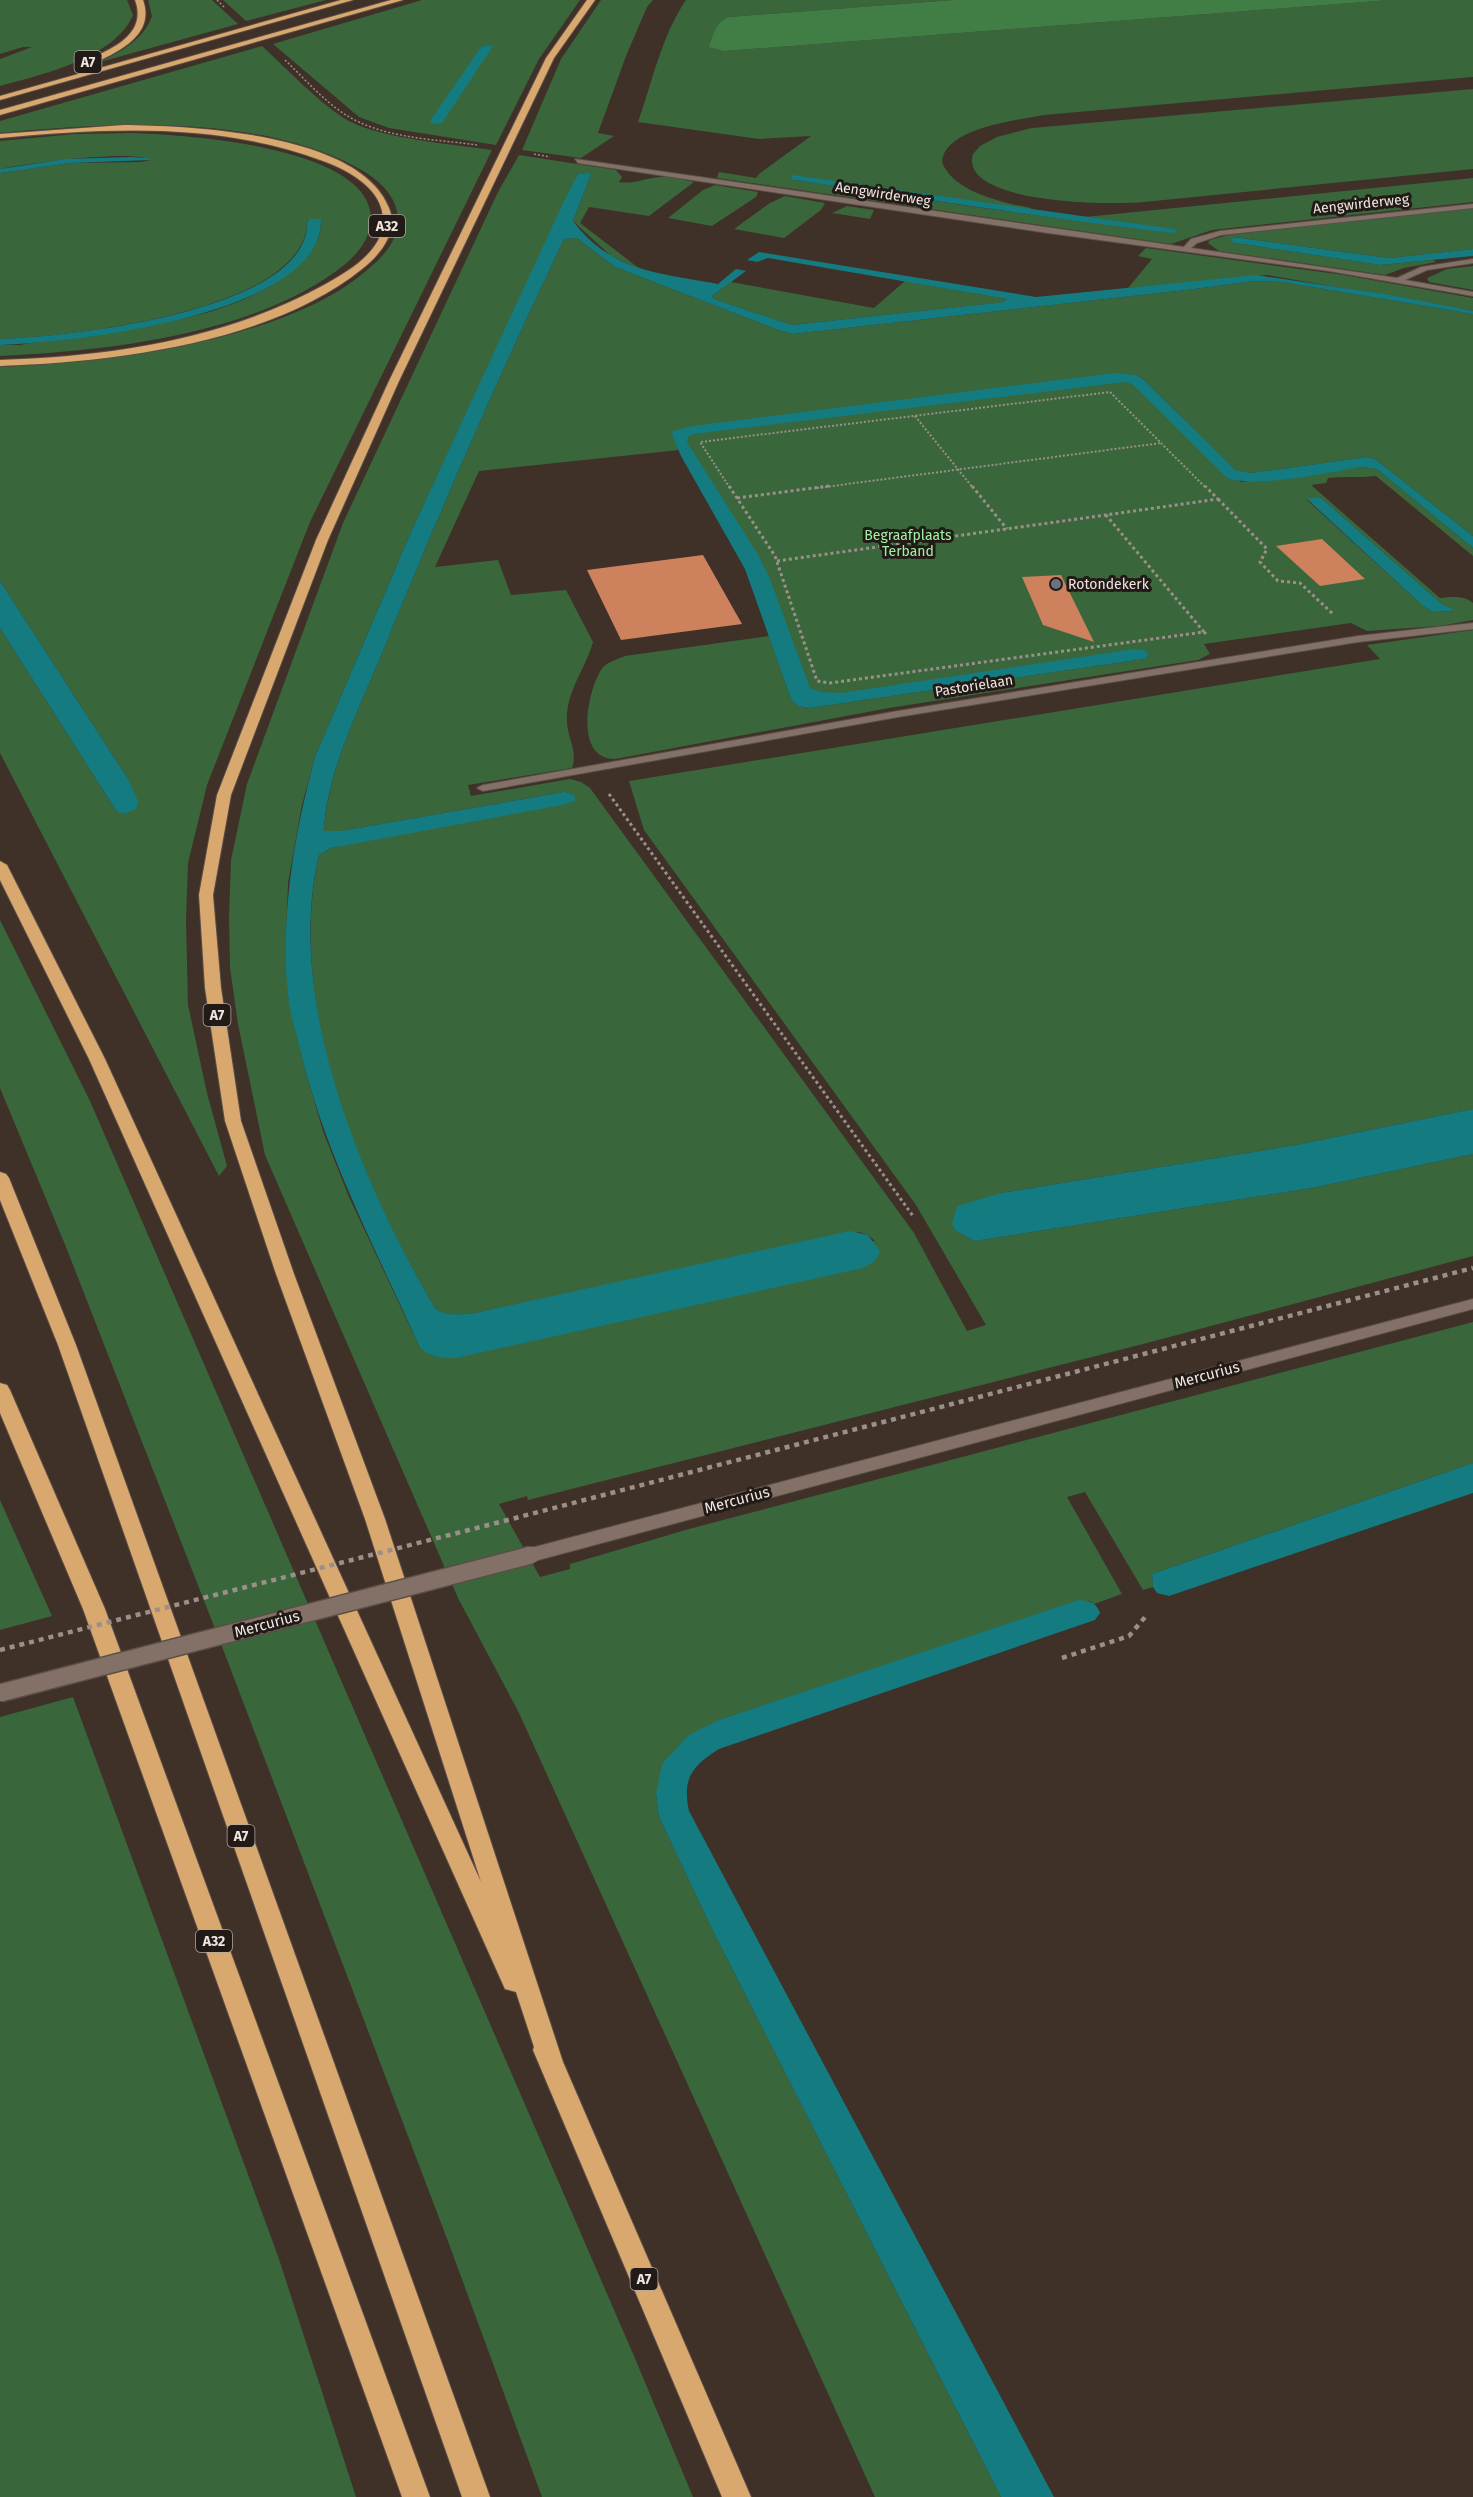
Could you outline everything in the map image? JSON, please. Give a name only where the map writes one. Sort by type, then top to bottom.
[{"type":"highway","name":"A7","points":[[1,98],[98,58],[127,41],[144,22],[144,10],[139,0]]},
{"type":"highway","points":[[1,98],[349,0]]},
{"type":"highway","points":[[0,113],[399,0]]},
{"type":"highway","name":"A7","points":[[551,2061],[375,1519],[285,1274],[233,1121],[213,988],[206,895],[224,795],[322,540],[399,370],[545,67],[591,0]]},
{"type":"highway","name":"A32","points":[[0,136],[126,128],[210,132],[277,143],[308,151],[350,170],[368,182],[387,210],[387,228],[380,244],[368,259],[349,275],[290,308],[212,335],[165,345],[81,358],[0,363]]},
{"type":"highway","name":"A7","points":[[0,866],[97,1059],[551,2061],[737,2497]]},
{"type":"highway","name":"A7","points":[[0,1178],[67,1345],[476,2497]]},
{"type":"highway","name":"A32","points":[[0,1390],[94,1609],[416,2497]]},
{"type":"street","name":"Aengwirderweg","points":[[578,161],[1398,281],[1473,294]]},
{"type":"street","name":"Aengwirderweg","points":[[1185,250],[1194,241],[1220,233],[1473,206]]},
{"type":"street","points":[[1398,281],[1410,272],[1443,264],[1473,261]]},
{"type":"street","name":"Pastorielaan","points":[[483,788],[898,714],[1227,660],[1358,639],[1473,626]]},
{"type":"street","name":"Mercurius","points":[[0,1693],[531,1555],[1473,1304]]},
{"type":"path","points":[[280,56],[341,111],[360,122],[393,132],[482,146]]},
{"type":"path","points":[[1204,632],[830,683],[817,681],[777,561],[700,442],[1110,392],[1267,549],[1260,562],[1278,581],[1300,583],[1358,639]]},
{"type":"path","points":[[915,416],[1007,529]]},
{"type":"path","points":[[737,498],[1161,443]]},
{"type":"path","points":[[777,561],[1218,499]]},
{"type":"path","points":[[1106,515],[1227,660]]},
{"type":"path","points":[[592,769],[645,846],[913,1216]]},
{"type":"path","points":[[0,1650],[1473,1268]]},
{"type":"path","points":[[1062,1658],[1129,1636],[1146,1616]]},
{"type":"green space","points":[[0,0],[127,0],[133,15],[124,30],[94,53],[55,70],[0,86],[0,59],[32,47],[23,47],[0,54]]},
{"type":"green space","points":[[148,0],[212,0],[238,24],[100,62],[124,49],[138,38],[152,16]]},
{"type":"green space","points":[[223,0],[326,0],[246,21]]},
{"type":"green space","points":[[422,0],[580,0],[539,59],[496,145],[389,128],[359,117],[273,44]]},
{"type":"green space","points":[[601,0],[653,0],[647,7],[626,56],[598,133],[614,136],[581,158],[522,150],[561,59]]},
{"type":"green space","points":[[686,0],[954,0],[729,17],[725,51],[1390,0],[1473,0],[1473,77],[1044,115],[984,128],[955,141],[946,150],[942,162],[953,179],[991,198],[1034,210],[792,176],[795,180],[986,208],[1081,221],[1177,230],[1085,217],[1473,178],[1473,202],[1212,230],[1171,244],[717,178],[719,172],[756,178],[811,136],[759,139],[638,122],[658,59],[677,14]]},
{"type":"green space","points":[[954,0],[1390,0],[725,51],[709,47],[718,26],[729,17]]},
{"type":"green space","points":[[262,46],[316,96],[349,121],[399,137],[492,150],[310,522],[207,785],[188,863],[186,920],[188,1005],[207,1093],[227,1166],[219,1176],[0,753],[0,628],[117,812],[128,779],[0,581],[0,367],[90,360],[192,344],[243,331],[290,315],[332,294],[378,260],[388,249],[395,236],[397,213],[391,196],[379,182],[364,171],[317,150],[274,138],[229,130],[134,125],[0,133],[0,121]]},
{"type":"green space","points":[[1473,89],[1473,169],[1128,203],[1074,202],[1013,192],[989,183],[975,171],[973,154],[980,146],[997,137],[1032,128]]},
{"type":"green space","points":[[134,133],[231,142],[271,149],[309,160],[341,175],[363,194],[371,218],[366,239],[346,264],[320,282],[285,301],[247,316],[165,338],[123,345],[0,356],[0,345],[19,345],[144,326],[186,318],[226,306],[271,286],[291,272],[307,257],[318,239],[321,220],[307,220],[297,251],[269,277],[228,298],[179,313],[127,325],[0,339],[0,173],[71,163],[151,160],[140,157],[101,157],[0,169],[0,141],[75,134]]},
{"type":"green space","points":[[519,155],[616,170],[622,177],[619,182],[665,177],[694,182],[649,216],[589,207],[580,223],[640,269],[611,256],[573,221],[590,177],[587,173],[578,174],[411,532],[315,757],[302,805],[288,883],[286,934],[288,997],[323,1131],[349,1197],[420,1348],[875,1241],[859,1232],[475,1313],[444,1313],[435,1308],[380,1205],[356,1148],[336,1090],[321,1030],[312,971],[311,912],[319,855],[331,848],[564,792],[341,831],[324,831],[332,784],[356,713],[472,441],[564,239],[577,238],[615,267],[793,334],[1254,281],[1282,282],[1473,314],[1473,536],[1375,459],[1367,457],[1251,473],[1234,470],[1143,379],[1136,375],[673,433],[679,450],[479,471],[435,567],[498,560],[511,595],[566,590],[593,642],[567,711],[574,756],[572,768],[468,785],[471,796],[570,779],[590,788],[914,1233],[967,1331],[986,1325],[916,1205],[644,830],[629,781],[1380,659],[1367,645],[1473,630],[1473,1109],[1296,1145],[1001,1193],[956,1231],[975,1241],[1312,1188],[1473,1154],[1473,1256],[1147,1343],[528,1500],[527,1496],[499,1504],[540,1577],[570,1569],[570,1564],[689,1529],[1473,1322],[1473,1463],[1152,1574],[1153,1587],[1143,1590],[1085,1492],[1067,1497],[1122,1594],[1094,1604],[1090,1601],[719,1720],[656,1795],[659,1817],[713,1931],[1001,2497],[875,2497],[519,1713],[458,1598],[265,1155],[238,1024],[230,968],[231,860],[247,784],[343,523],[498,192]]},
{"type":"green space","points":[[715,185],[758,192],[756,197],[712,226],[668,218],[703,190]]},
{"type":"green space","points":[[785,196],[825,203],[821,210],[784,238],[734,229],[770,203]]},
{"type":"green space","points":[[847,206],[874,210],[870,219],[832,213]]},
{"type":"green space","points":[[1473,207],[1473,249],[1389,258],[1234,237],[1235,243],[1380,265],[1433,260],[1436,262],[1404,268],[1385,275],[1219,251],[1208,243],[1210,240],[1228,235]]},
{"type":"green space","points":[[1146,248],[1344,275],[1473,298],[1473,311],[1267,275],[1128,288],[1152,259],[1138,256]]},
{"type":"green space","points":[[1473,266],[1473,290],[1429,282],[1427,278],[1447,269]]},
{"type":"green space","points":[[905,281],[1007,299],[1005,302],[792,325],[714,299],[712,296],[731,282],[874,308]]},
{"type":"green space","name":"Begraafplaats Terband","points":[[1119,375],[1129,376],[1241,482],[1361,467],[1377,469],[1473,548],[1473,556],[1376,476],[1328,478],[1326,483],[1311,485],[1440,598],[1462,598],[1473,603],[1473,620],[1440,626],[1367,631],[1351,623],[1204,644],[1210,654],[1198,660],[889,708],[615,759],[602,756],[594,748],[589,737],[588,708],[596,680],[603,667],[625,656],[769,636],[791,699],[798,706],[810,708],[1144,659],[1149,655],[1146,653],[809,703],[778,634],[762,574],[740,533],[679,438],[684,432],[697,429],[915,398]],"holes":[[[1320,497],[1442,604],[1453,609],[1452,611],[1433,612],[1423,606],[1307,500]]]},
{"type":"green space","points":[[0,920],[90,1101],[693,2497],[542,2497],[449,2244],[226,1657],[66,1247],[0,1088]]},
{"type":"green space","points":[[0,1500],[52,1616],[0,1630]]},
{"type":"green space","points":[[73,1697],[279,2259],[356,2497],[0,2497],[0,1717]]},
{"type":"water","points":[[493,46],[442,123],[432,124],[430,121],[481,47]]},
{"type":"water","points":[[131,157],[151,160],[71,163],[0,173],[0,169],[66,159]]},
{"type":"water","points":[[578,174],[591,174],[573,221],[604,251],[638,268],[718,284],[736,269],[746,271],[712,296],[714,299],[792,325],[1004,302],[1007,299],[768,258],[757,262],[747,260],[759,252],[1036,297],[1256,275],[1390,295],[1473,311],[1473,314],[1282,282],[1254,281],[793,334],[615,267],[577,238],[564,239],[472,441],[347,737],[331,785],[324,831],[341,831],[564,792],[574,795],[575,801],[331,848],[319,855],[311,911],[312,970],[321,1029],[336,1089],[381,1205],[435,1308],[444,1313],[475,1313],[850,1231],[868,1235],[880,1251],[875,1261],[863,1268],[456,1358],[441,1357],[420,1348],[353,1201],[323,1127],[288,996],[287,905],[295,845],[315,757],[411,532],[564,201]]},
{"type":"water","points":[[792,175],[1178,231],[1173,233],[1031,215],[795,180],[791,179]]},
{"type":"water","points":[[321,219],[311,252],[282,279],[239,301],[188,318],[133,330],[80,338],[0,345],[0,339],[76,333],[127,325],[229,298],[270,278],[298,252],[307,221]]},
{"type":"water","points":[[1234,237],[1389,258],[1473,249],[1473,256],[1380,265],[1235,243],[1231,240]]},
{"type":"water","points":[[1114,373],[1136,375],[1143,379],[1235,470],[1251,473],[1367,457],[1375,459],[1473,536],[1473,548],[1377,469],[1361,467],[1312,476],[1254,482],[1238,481],[1226,477],[1132,384],[1125,382],[694,434],[688,437],[687,442],[757,553],[770,579],[810,688],[820,692],[841,693],[1134,649],[1144,650],[1149,655],[1144,659],[810,708],[798,706],[791,699],[745,569],[681,456],[672,435],[673,431],[693,426]]},
{"type":"water","points":[[1320,497],[1442,604],[1453,609],[1452,611],[1433,612],[1423,606],[1307,499]]},
{"type":"water","points":[[0,581],[128,779],[138,801],[136,809],[126,813],[117,812],[0,628]]},
{"type":"water","points":[[1473,1109],[1473,1154],[1312,1188],[975,1241],[956,1231],[952,1224],[957,1206],[1001,1193],[1296,1145]]},
{"type":"water","points":[[1473,1463],[1473,1493],[1169,1596],[1157,1593],[1153,1587],[1152,1574]]},
{"type":"water","points":[[1079,1600],[1097,1606],[1100,1613],[1095,1620],[719,1749],[696,1767],[688,1781],[687,1790],[689,1811],[1054,2497],[1001,2497],[713,1931],[659,1817],[656,1795],[662,1764],[689,1735],[719,1720]]},
{"type":"building","points":[[1322,539],[1365,579],[1320,586],[1276,546]]},
{"type":"building","points":[[703,555],[742,624],[621,640],[587,570]]},
{"type":"building","points":[[1061,575],[1094,642],[1043,625],[1022,577]]},
{"type":"place","name":"Rotondekerk","points":[[1056,584]]}]
